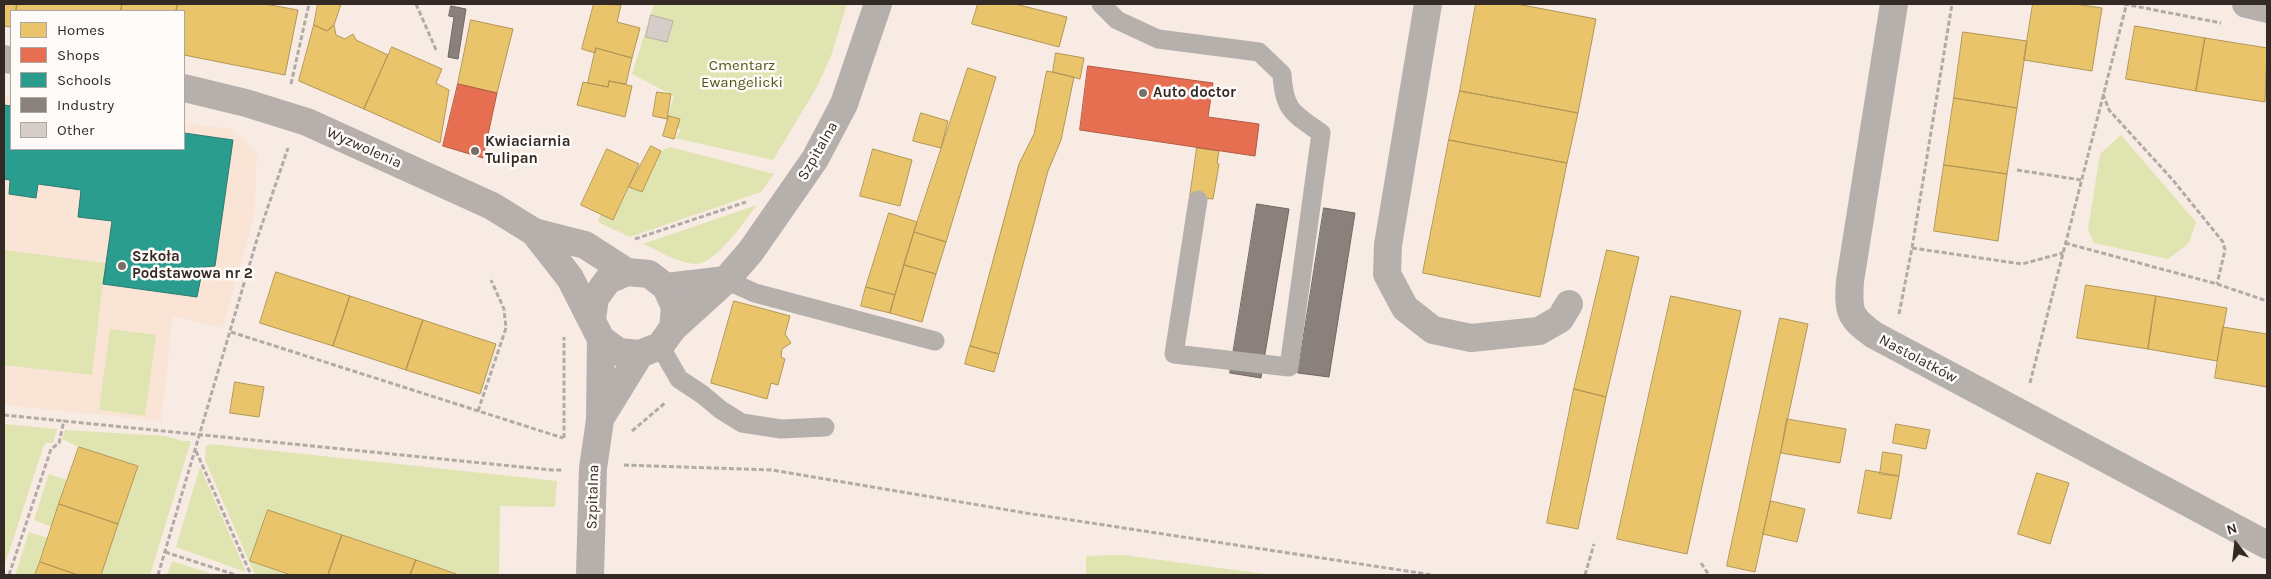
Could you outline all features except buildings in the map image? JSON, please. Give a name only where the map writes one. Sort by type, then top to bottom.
[{"type":"street","name":"Szpitalna","points":[[600,420],[658,343],[726,280],[773,222],[815,159],[844,104],[878,4]]},
{"type":"street","points":[[1428,4],[1388,245],[1387,274],[1405,308],[1433,330],[1471,338],[1539,331],[1560,319],[1569,304]]},
{"type":"street","name":"Nastolatków","points":[[1894,4],[1850,281],[1852,315],[1859,324],[1874,335],[2267,545]]},
{"type":"street","points":[[2246,4],[2267,9]]},
{"type":"street","name":"Wyzwolenia","points":[[185,88],[246,103],[307,122],[492,206],[534,232],[585,245],[627,272]]},
{"type":"street","name":"Wyzwolenia","points":[[534,232],[570,278],[597,329]]},
{"type":"street","points":[[627,272],[649,274],[666,287],[675,307],[658,343],[619,352],[597,329],[595,298],[608,280],[627,272]]},
{"type":"street","points":[[666,287],[726,280]]},
{"type":"street","name":"Szpitalna","points":[[590,575],[593,468],[600,420],[597,329]]},
{"type":"lane","points":[[1101,4],[1117,20],[1158,39],[1258,52],[1282,74],[1284,96],[1292,112],[1321,133],[1290,367],[1174,354],[1198,200]]},
{"type":"lane","points":[[726,280],[755,293],[935,341]]},
{"type":"lane","points":[[658,343],[679,380],[703,395],[720,410],[742,423],[781,429],[825,427]]},
{"type":"path","points":[[291,86],[309,4]]},
{"type":"path","points":[[416,4],[437,52]]},
{"type":"path","points":[[1898,315],[1912,248],[1952,4]]},
{"type":"path","points":[[2030,386],[2125,5],[2228,24]]},
{"type":"path","points":[[2103,94],[2108,110],[2172,179],[2223,242],[2225,250],[2217,284]]},
{"type":"path","points":[[158,575],[261,227],[289,144]]},
{"type":"path","points":[[2017,170],[2081,180]]},
{"type":"path","points":[[634,239],[750,200]]},
{"type":"path","points":[[2065,243],[2217,284],[2267,301]]},
{"type":"path","points":[[1912,248],[2022,264],[2062,253]]},
{"type":"path","points":[[478,411],[506,328],[504,309],[491,280]]},
{"type":"path","points":[[564,328],[564,446]]},
{"type":"path","points":[[231,332],[564,438]]},
{"type":"path","points":[[629,433],[674,394],[679,380]]},
{"type":"path","points":[[4,415],[552,470],[565,470],[564,462]]},
{"type":"path","points":[[10,575],[51,449],[59,443],[64,420]]},
{"type":"path","points":[[196,450],[251,575]]},
{"type":"path","points":[[593,468],[635,464],[772,470],[1032,514],[1433,575]]},
{"type":"path","points":[[1585,575],[1594,544]]},
{"type":"path","points":[[165,552],[236,575]]},
{"type":"path","points":[[1701,563],[1709,575]]},
{"type":"shaded area","name":"Szkoła Podstawowa nr 2","points":[[4,96],[10,96],[10,150],[185,150],[185,123],[232,129],[257,153],[254,217],[223,328],[173,316],[161,421],[4,405]]},
{"type":"green space","name":"Cmentarz Ewangelicki","points":[[654,4],[847,4],[831,56],[817,87],[773,160],[675,138],[681,130],[666,122],[674,96],[632,74]]},
{"type":"green space","points":[[2121,135],[2196,222],[2189,243],[2168,259],[2094,243],[2088,230],[2100,154]]},
{"type":"green space","points":[[670,147],[774,174],[761,192],[630,237],[598,222],[601,214],[613,220],[629,187],[642,192],[661,151]]},
{"type":"green space","points":[[757,205],[729,241],[711,257],[702,262],[694,264],[681,261],[643,244]]},
{"type":"green space","points":[[4,250],[105,263],[92,375],[4,365]]},
{"type":"green space","points":[[110,329],[156,335],[145,416],[99,410]]},
{"type":"green space","points":[[4,424],[57,429],[53,443],[46,443],[44,445],[4,567]]},
{"type":"green space","points":[[65,430],[165,436],[183,441],[191,441],[150,575],[101,575],[138,466],[79,447],[62,439]]},
{"type":"green space","points":[[210,444],[557,481],[555,507],[500,506],[499,575],[459,575],[268,510],[250,561],[286,575],[255,575],[205,460],[206,446]]},
{"type":"green space","points":[[200,467],[246,572],[176,547]]},
{"type":"green space","points":[[49,474],[67,480],[52,527],[34,520]]},
{"type":"green space","points":[[29,532],[48,538],[35,575],[15,575]]},
{"type":"green space","points":[[1123,555],[1272,575],[1086,575],[1086,556]]},
{"type":"green space","points":[[172,561],[215,575],[167,575]]},
{"type":"place","name":"Auto doctor","points":[[1143,93]]},
{"type":"place","name":"Kwiaciarnia Tulipan","points":[[475,151]]},
{"type":"place","name":"Szkoła Podstawowa nr 2","points":[[122,266]]}]
